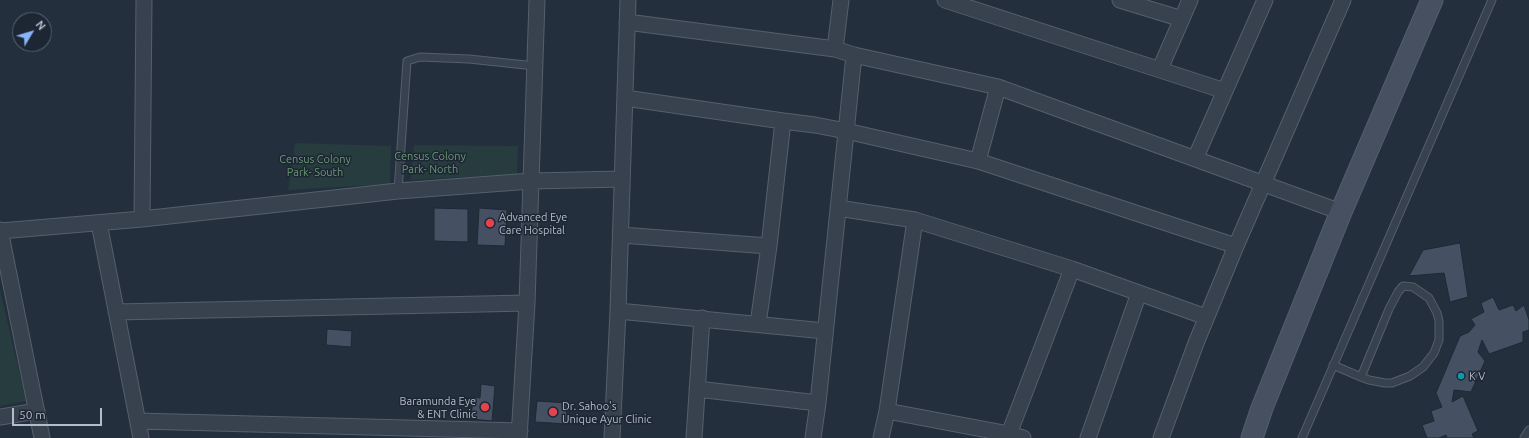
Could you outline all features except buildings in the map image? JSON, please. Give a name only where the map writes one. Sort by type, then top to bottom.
[{"type":"street","points":[[142,219],[144,0]]},
{"type":"street","points":[[138,421],[520,434],[527,302],[537,0]]},
{"type":"street","points":[[612,438],[621,235],[628,0]]},
{"type":"street","points":[[835,49],[841,0]]},
{"type":"street","points":[[945,0],[1225,91]]},
{"type":"street","points":[[1160,69],[1190,0]]},
{"type":"street","points":[[1195,159],[1265,0]]},
{"type":"street","points":[[1161,438],[1206,317],[1343,0]]},
{"type":"street","points":[[1252,438],[1262,408],[1341,212],[1432,0]]},
{"type":"street","points":[[1127,1],[1182,19]]},
{"type":"street","points":[[627,22],[835,49],[854,55],[998,87],[1341,212]]},
{"type":"street","points":[[813,438],[826,332],[854,55]]},
{"type":"street","points":[[978,161],[998,87]]},
{"type":"street","points":[[625,98],[816,125],[978,161],[1236,246]]},
{"type":"street","points":[[758,324],[769,246],[783,121]]},
{"type":"street","points":[[42,438],[0,230],[142,219],[398,191],[531,181],[622,179]]},
{"type":"street","points":[[838,208],[915,220],[1072,269],[1206,317]]},
{"type":"street","points":[[881,438],[887,411],[915,220]]},
{"type":"street","points":[[99,223],[141,438]]},
{"type":"street","points":[[621,235],[769,246]]},
{"type":"street","points":[[887,411],[1016,436],[1072,269]]},
{"type":"street","points":[[1088,438],[1139,293]]},
{"type":"street","points":[[116,312],[527,302]]},
{"type":"street","points":[[618,311],[702,318],[826,332]]},
{"type":"street","points":[[694,438],[702,318]]},
{"type":"street","points":[[697,389],[818,404]]},
{"type":"street","points":[[0,416],[37,411]]},
{"type":"lane","points":[[1302,438],[1492,0]]},
{"type":"lane","points":[[398,191],[407,61],[420,57],[469,59],[535,66]]},
{"type":"lane","points":[[1334,365],[1361,377],[1369,380],[1385,383],[1398,381],[1410,376],[1423,367],[1434,353],[1439,340],[1439,321],[1437,313],[1429,298],[1414,287],[1403,286],[1398,292],[1389,309],[1361,377]]},
{"type":"lane","points":[[1524,438],[1529,430]]},
{"type":"green space","name":"Census Colony Park- South","points":[[295,143],[391,146],[390,184],[288,190]]},
{"type":"green space","name":"Census Colony Park- North","points":[[414,145],[518,146],[517,174],[411,180]]},
{"type":"green space","points":[[0,290],[26,401],[0,406]]},
{"type":"place","name":"Advanced Eye Care Hospital","points":[[490,223]]},
{"type":"place","name":"K V","points":[[1461,376]]},
{"type":"place","name":"Baramunda Eye & ENT Clinic","points":[[485,407]]},
{"type":"place","name":"Dr. Sahoo's Unique Ayur Clinic","points":[[553,412]]}]
